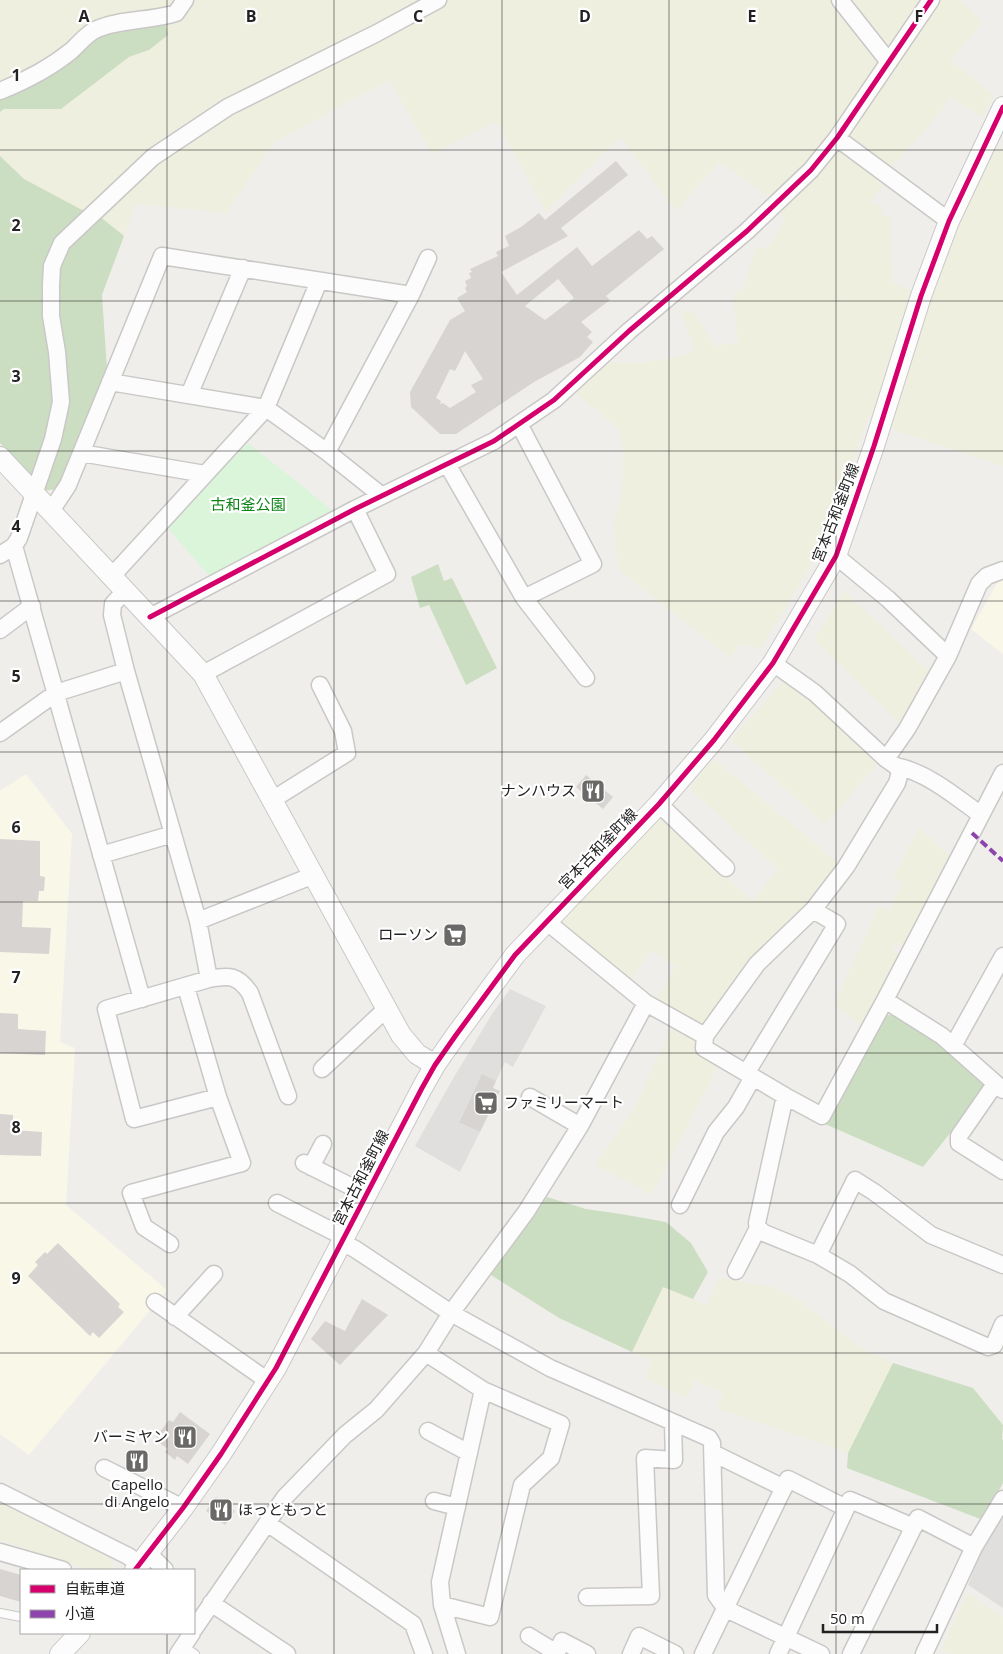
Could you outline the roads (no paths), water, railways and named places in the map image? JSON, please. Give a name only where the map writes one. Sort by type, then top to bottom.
[{"type":"street","points":[[0,92],[22,82],[56,62],[94,30],[108,25],[162,18],[176,13],[185,0]]},
{"type":"street","points":[[142,999],[32,606],[4,552],[19,538],[53,439],[61,402],[57,352],[51,316],[52,266],[62,243],[153,157],[228,107],[377,33],[438,0]]},
{"type":"street","points":[[840,0],[889,62]]},
{"type":"street","points":[[150,617],[355,509],[494,441],[554,400],[629,331],[747,230],[811,170],[837,138],[931,0]]},
{"type":"street","name":"宮本古和釜町線","points":[[141,1563],[221,1454],[268,1381],[435,1065],[509,963],[546,921],[659,804],[714,740],[773,663],[836,556],[874,446],[921,296],[949,221],[1003,107]]},
{"type":"street","points":[[837,138],[949,221]]},
{"type":"street","points":[[51,511],[68,485],[162,256],[411,295]]},
{"type":"street","points":[[327,452],[411,295],[428,258]]},
{"type":"street","points":[[189,396],[243,268]]},
{"type":"street","points":[[209,979],[198,921],[126,671],[112,615],[113,604],[118,583],[205,474],[266,408],[319,281]]},
{"type":"street","points":[[110,382],[266,408],[327,452],[382,496]]},
{"type":"street","points":[[519,424],[593,564],[524,598]]},
{"type":"street","points":[[81,453],[205,474]]},
{"type":"street","points":[[0,457],[203,674],[386,1009],[408,1045],[417,1054],[435,1065]]},
{"type":"street","points":[[447,464],[524,598],[586,678]]},
{"type":"street","points":[[203,674],[387,574],[355,509]]},
{"type":"street","points":[[836,556],[888,599],[948,656]]},
{"type":"street","points":[[891,762],[907,729],[948,656],[978,584],[987,576],[1003,570]]},
{"type":"street","points":[[0,630],[32,606]]},
{"type":"street","points":[[773,663],[815,694],[900,772],[898,783],[846,867],[813,910],[757,964],[705,1036],[704,1048],[822,1116],[885,1000],[1003,773]]},
{"type":"street","points":[[0,733],[56,694],[126,671]]},
{"type":"street","points":[[272,800],[347,753],[343,731],[320,685]]},
{"type":"street","points":[[891,762],[912,769],[952,793],[981,815]]},
{"type":"street","points":[[659,804],[726,868]]},
{"type":"street","points":[[101,855],[173,834]]},
{"type":"street","points":[[198,921],[314,875]]},
{"type":"street","points":[[680,1204],[716,1132],[736,1107],[750,1075],[837,924],[813,910]]},
{"type":"street","points":[[546,921],[646,1003],[705,1036]]},
{"type":"street","points":[[953,1046],[1003,956]]},
{"type":"street","points":[[218,1097],[134,1119],[106,1009],[209,979],[224,976],[235,978],[243,983],[250,992],[288,1096]]},
{"type":"street","points":[[170,1244],[144,1227],[131,1193],[242,1162],[218,1097],[186,987]]},
{"type":"street","points":[[885,1000],[942,1036],[999,1087],[959,1136],[959,1143],[1003,1172]]},
{"type":"street","points":[[195,1627],[203,1606],[286,1497],[346,1435],[376,1410],[426,1353],[451,1313],[526,1212],[580,1126],[646,1003]]},
{"type":"street","points":[[322,1069],[386,1009]]},
{"type":"street","points":[[736,1271],[758,1228],[757,1223],[785,1096]]},
{"type":"street","points":[[530,1097],[580,1126]]},
{"type":"street","points":[[323,1144],[307,1165],[366,1194]]},
{"type":"street","points":[[818,1255],[854,1180],[874,1192],[931,1235],[1003,1265]]},
{"type":"street","points":[[277,1203],[343,1240],[451,1313],[550,1368],[709,1438],[712,1443],[713,1453],[716,1595],[726,1609],[821,1654]]},
{"type":"street","points":[[758,1228],[764,1233],[818,1255],[850,1274],[884,1301],[988,1347],[994,1345],[1003,1324]]},
{"type":"street","points":[[175,1317],[214,1274]]},
{"type":"street","points":[[155,1302],[268,1381]]},
{"type":"street","points":[[426,1353],[483,1390],[561,1424],[551,1458],[522,1485],[490,1617],[442,1605]]},
{"type":"street","points":[[456,1654],[442,1605],[440,1582],[483,1390]]},
{"type":"street","points":[[587,1597],[651,1596],[645,1458],[674,1460],[673,1423]]},
{"type":"street","points":[[428,1432],[469,1453]]},
{"type":"street","points":[[713,1453],[784,1488]]},
{"type":"street","points":[[104,1468],[183,1508]]},
{"type":"street","points":[[703,1654],[788,1479],[846,1508]]},
{"type":"street","points":[[0,1492],[141,1563],[162,1569]]},
{"type":"street","points":[[924,1654],[974,1547],[1003,1499]]},
{"type":"street","points":[[778,1654],[850,1500],[914,1527]]},
{"type":"street","points":[[434,1501],[458,1507]]},
{"type":"street","points":[[851,1654],[918,1518],[974,1547]]},
{"type":"street","points":[[267,1523],[413,1624],[424,1654]]},
{"type":"street","points":[[0,1552],[60,1569]]},
{"type":"street","points":[[203,1606],[287,1654]]},
{"type":"street","points":[[60,1654],[79,1634]]},
{"type":"street","points":[[529,1636],[556,1654],[562,1642],[587,1654]]},
{"type":"street","points":[[631,1654],[639,1636],[675,1654]]},
{"type":"lane","points":[[0,1613],[20,1617]]},
{"type":"place","name":"ナンハウス","points":[[593,791]]},
{"type":"place","name":"ローソン","points":[[455,935]]},
{"type":"place","name":"ファミリーマート","points":[[486,1103]]},
{"type":"place","name":"バーミヤン","points":[[185,1437]]},
{"type":"place","name":"Capello di Angelo","points":[[137,1461]]},
{"type":"place","name":"ほっともっと","points":[[221,1510]]},
{"type":"park label","name":"古和釜公園","points":[[248,505]]}]
